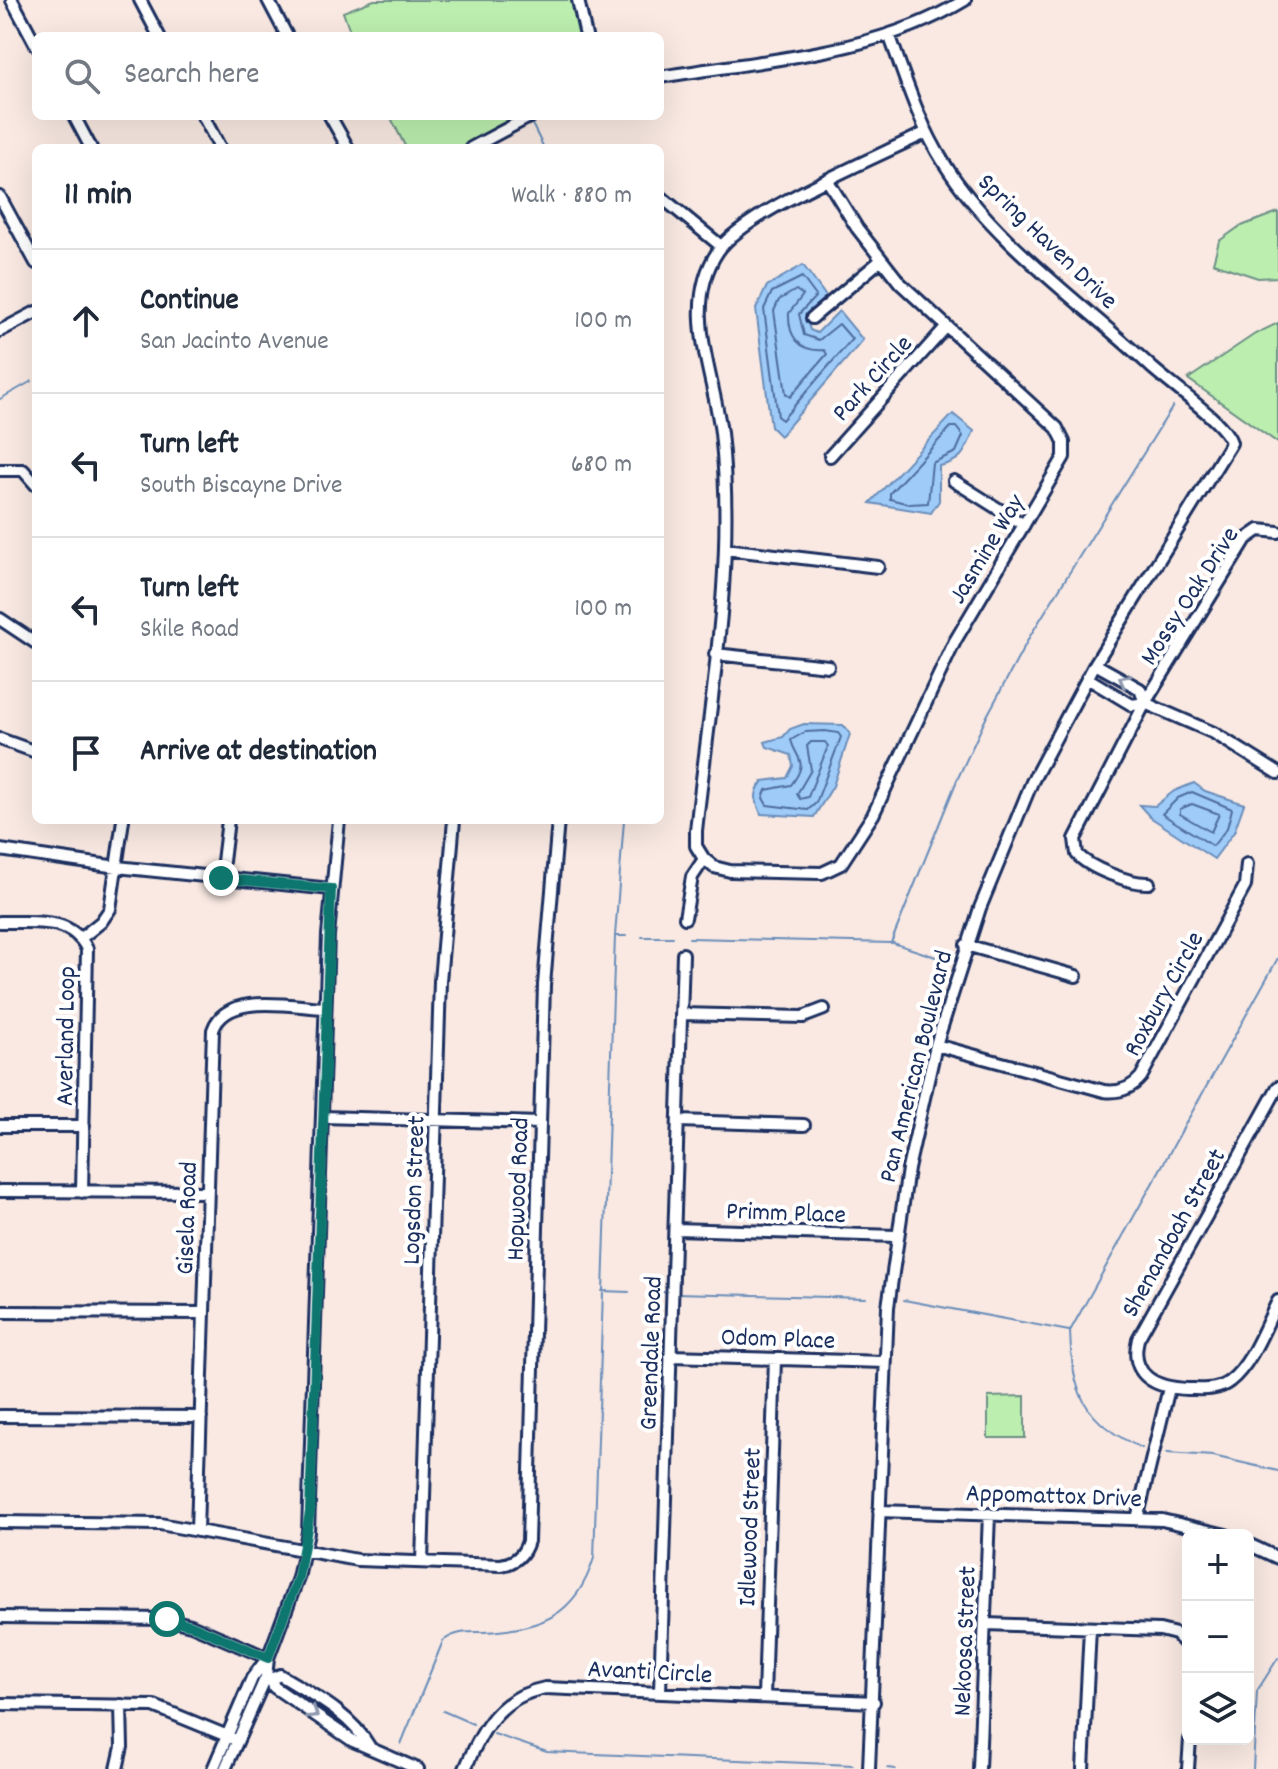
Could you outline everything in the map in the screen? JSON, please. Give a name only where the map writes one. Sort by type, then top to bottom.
[{"type":"street","points":[[12,0],[32,38]]},
{"type":"street","points":[[140,0],[157,32]]},
{"type":"street","points":[[268,0],[285,32]]},
{"type":"street","points":[[578,0],[585,32]]},
{"type":"street","points":[[664,76],[842,47],[929,20],[965,0]]},
{"type":"street","name":"Spring Haven Drive","points":[[889,34],[927,132],[955,180],[983,214],[1171,386],[1223,427],[1230,439]]},
{"type":"street","points":[[76,120],[89,144]]},
{"type":"street","points":[[205,120],[218,144]]},
{"type":"street","points":[[332,120],[346,144]]},
{"type":"street","points":[[478,144],[524,120]]},
{"type":"street","points":[[685,918],[692,877],[704,859],[695,838],[725,549],[720,425],[700,317],[705,276],[721,246],[749,221],[927,132]]},
{"type":"street","name":"Jasmine Way","points":[[704,859],[714,867],[730,871],[822,873],[841,864],[873,815],[955,641],[1063,461],[1063,439],[1057,428],[946,327],[880,261],[828,181]]},
{"type":"street","points":[[0,197],[32,256]]},
{"type":"street","points":[[664,199],[721,246]]},
{"type":"street","points":[[812,318],[880,261]]},
{"type":"street","points":[[0,331],[32,314]]},
{"type":"street","name":"Park Circle","points":[[830,456],[946,327]]},
{"type":"street","name":"Pan American Boulevard","points":[[869,1769],[885,1362],[896,1236],[936,1045],[966,945],[1016,816],[1087,678],[1229,447],[1230,439]]},
{"type":"street","points":[[0,470],[23,470],[32,480]]},
{"type":"street","points":[[954,481],[1024,525]]},
{"type":"street","name":"Mossy Oak Drive","points":[[1149,883],[1132,883],[1090,865],[1080,858],[1074,844],[1145,703],[1246,539],[1259,530],[1278,532]]},
{"type":"street","points":[[725,549],[878,567]]},
{"type":"street","points":[[0,619],[32,640]]},
{"type":"street","points":[[715,654],[828,666]]},
{"type":"street","points":[[1095,664],[1140,689],[1145,703]]},
{"type":"street","points":[[1087,678],[1132,705],[1145,703],[1226,739],[1278,773]]},
{"type":"street","points":[[0,739],[32,751]]},
{"type":"street","points":[[81,938],[107,915],[122,824]]},
{"type":"street","points":[[221,878],[228,824]]},
{"type":"street","points":[[213,1769],[264,1676],[305,1551],[310,1498],[325,1008],[331,889],[339,824]]},
{"type":"street","name":"Logsdon Street","points":[[422,1562],[442,940],[454,824]]},
{"type":"street","name":"Hopwood Road","points":[[422,1562],[501,1565],[519,1557],[528,1541],[546,944],[558,824]]},
{"type":"street","points":[[0,850],[117,867],[331,889]]},
{"type":"street","name":"Roxbury Circle","points":[[936,1045],[1104,1091],[1130,1087],[1141,1077],[1245,886],[1247,864]]},
{"type":"street","name":"Averland Loop","points":[[0,922],[59,924],[81,938],[89,965],[82,1192]]},
{"type":"street","points":[[966,945],[1076,976]]},
{"type":"street","name":"Greendale Road","points":[[660,1692],[683,954]]},
{"type":"street","name":"Gisela Road","points":[[197,1531],[213,1035],[217,1020],[227,1010],[240,1006],[325,1008]]},
{"type":"street","points":[[681,1014],[799,1017],[824,1009]]},
{"type":"street","name":"Shenandoah Street","points":[[1169,1388],[1151,1382],[1139,1370],[1135,1355],[1138,1339],[1278,1087]]},
{"type":"street","points":[[322,1117],[540,1123]]},
{"type":"street","points":[[678,1121],[804,1125]]},
{"type":"street","name":"Averland Loop","points":[[0,1126],[84,1126]]},
{"type":"street","points":[[0,1191],[208,1192]]},
{"type":"street","name":"Primm Place","points":[[675,1229],[896,1236]]},
{"type":"street","points":[[1137,1519],[1169,1388],[1207,1389],[1226,1384],[1240,1370],[1278,1301]]},
{"type":"street","points":[[0,1312],[204,1313]]},
{"type":"street","name":"Odom Place","points":[[670,1356],[885,1362]]},
{"type":"street","name":"Idlewood Street","points":[[764,1697],[775,1359]]},
{"type":"street","points":[[0,1416],[201,1417]]},
{"type":"street","name":"Appomattox Drive","points":[[879,1511],[1137,1519],[1177,1522],[1203,1529]]},
{"type":"street","name":"Nekoosa Street","points":[[979,1769],[989,1514]]},
{"type":"street","points":[[0,1522],[135,1523],[357,1560],[422,1562]]},
{"type":"street","points":[[1254,1547],[1278,1558]]},
{"type":"street","points":[[0,1617],[167,1619],[191,1625],[268,1658]]},
{"type":"street","points":[[986,1624],[1167,1631],[1182,1642]]},
{"type":"street","points":[[1083,1769],[1090,1628]]},
{"type":"street","points":[[264,1676],[274,1687],[353,1741],[418,1769]]},
{"type":"street","name":"Avanti Circle","points":[[465,1769],[490,1718],[522,1694],[558,1687],[874,1702]]},
{"type":"street","points":[[0,1704],[161,1708],[232,1738]]},
{"type":"street","points":[[117,1769],[122,1747],[121,1705]]},
{"type":"street","points":[[225,1769],[232,1738]]},
{"type":"street","points":[[1188,1769],[1190,1745]]},
{"type":"green space","points":[[374,0],[574,0],[581,32],[350,32],[343,12]]},
{"type":"green space","points":[[392,120],[514,120],[470,144],[404,144]]},
{"type":"green space","points":[[1278,212],[1278,277],[1258,278],[1213,263],[1219,241],[1239,227]]},
{"type":"green space","points":[[1278,323],[1278,443],[1188,379],[1255,334]]},
{"type":"green space","points":[[1025,1396],[1025,1438],[988,1438],[988,1397]]},
{"type":"water","points":[[803,265],[828,299],[806,317],[810,330],[817,333],[839,311],[863,340],[780,436],[771,427],[756,309],[767,286]]},
{"type":"water","points":[[953,414],[974,431],[962,455],[953,462],[939,466],[939,501],[931,513],[870,503]]},
{"type":"water","points":[[804,724],[843,725],[850,734],[833,786],[814,817],[761,814],[756,797],[760,785],[763,781],[787,778],[793,766],[791,755],[767,747],[765,742],[783,737],[790,729]]},
{"type":"water","points":[[1194,783],[1205,791],[1244,804],[1234,832],[1214,859],[1150,817],[1139,805],[1155,806],[1174,791]]},
{"type":"waterway","points":[[532,124],[542,144]]},
{"type":"waterway","points":[[0,399],[32,381]]},
{"type":"waterway","points":[[689,938],[891,943],[957,780],[987,716],[1030,636],[1173,406]]},
{"type":"waterway","points":[[401,1744],[443,1641],[462,1633],[523,1627],[554,1616],[577,1594],[594,1558],[615,936],[624,824]]},
{"type":"waterway","points":[[615,936],[626,936]]},
{"type":"waterway","points":[[642,937],[673,937]]},
{"type":"waterway","points":[[893,943],[945,960]]},
{"type":"waterway","points":[[1142,1448],[1107,1428],[1085,1403],[1074,1372],[1070,1331],[1278,958]]},
{"type":"waterway","points":[[602,1291],[629,1292]]},
{"type":"waterway","points":[[658,1292],[669,1292]]},
{"type":"waterway","points":[[675,1293],[866,1298]]},
{"type":"waterway","points":[[904,1300],[1069,1331]]},
{"type":"waterway","points":[[1167,1453],[1213,1456],[1278,1471]]},
{"type":"waterway","points":[[1253,1769],[1257,1691],[1278,1658]]},
{"type":"waterway","points":[[443,1711],[473,1724]]},
{"type":"waterway","points":[[494,1734],[547,1752],[853,1765]]},
{"type":"waterway","points":[[887,1768],[895,1769]]},
{"type":"route","points":[[167,1619],[191,1625],[268,1658],[298,1578],[307,1542],[310,1512],[331,889],[221,878]]}]
